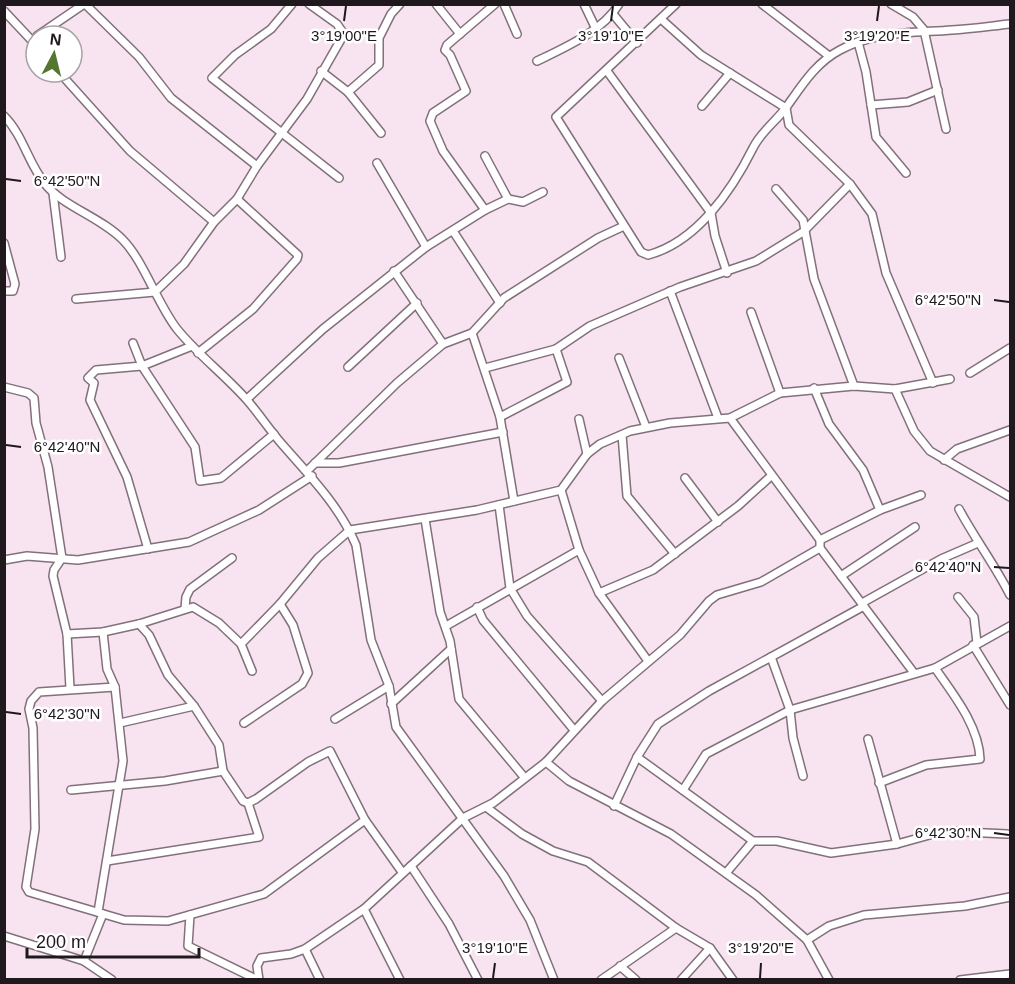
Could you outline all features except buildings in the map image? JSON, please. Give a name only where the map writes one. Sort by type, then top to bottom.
[{"type":"street","points":[[56,24],[85,4],[139,57],[171,98],[257,166]]},
{"type":"street","points":[[292,4],[271,29],[234,55],[212,78],[339,178]]},
{"type":"street","points":[[76,299],[155,292],[184,264],[214,222],[237,199],[257,166],[307,99],[344,34],[337,24],[309,4]]},
{"type":"street","points":[[348,92],[378,65],[379,38],[391,14],[400,4]]},
{"type":"street","points":[[436,4],[460,34]]},
{"type":"street","points":[[485,210],[443,152],[430,121],[433,113],[466,91],[450,54],[445,50],[450,41],[495,4]]},
{"type":"street","points":[[504,4],[517,34]]},
{"type":"street","points":[[584,4],[595,27]]},
{"type":"street","points":[[537,61],[595,27],[613,14],[619,4]]},
{"type":"street","points":[[676,4],[556,117],[641,252],[648,255],[672,246],[711,213],[748,161],[753,146],[786,108],[796,91],[830,56],[858,42],[888,34],[924,30],[978,29],[1011,24]]},
{"type":"street","points":[[762,4],[830,56]]},
{"type":"street","points":[[891,4],[913,17],[924,30],[946,129]]},
{"type":"street","points":[[4,11],[24,29]]},
{"type":"street","points":[[613,14],[637,43]]},
{"type":"street","points":[[661,19],[701,55],[786,108],[789,125],[850,184],[872,214],[886,273],[933,383]]},
{"type":"street","points":[[858,42],[876,137],[906,173]]},
{"type":"street","points":[[321,71],[348,92],[381,133]]},
{"type":"street","points":[[607,71],[711,213],[715,236],[728,273]]},
{"type":"street","points":[[702,106],[730,73]]},
{"type":"street","points":[[70,84],[130,151],[214,222]]},
{"type":"street","points":[[871,105],[908,102],[938,90]]},
{"type":"street","points":[[4,116],[17,129],[38,174],[53,193],[90,214],[124,240],[176,328],[198,353],[247,399],[274,435],[310,473],[350,530],[356,544],[371,640],[389,686],[396,727],[504,876],[530,920],[554,980]]},
{"type":"street","points":[[485,156],[508,199]]},
{"type":"street","points":[[377,163],[426,247]]},
{"type":"street","points":[[485,368],[556,349],[590,326],[670,291],[728,273],[756,261],[803,232],[850,184]]},
{"type":"street","points":[[776,189],[803,220],[803,232],[814,279],[854,386]]},
{"type":"street","points":[[247,399],[323,329],[426,247],[485,210],[508,199],[523,202],[543,192]]},
{"type":"street","points":[[53,193],[61,257]]},
{"type":"street","points":[[198,353],[253,309],[297,259],[298,255],[237,199]]},
{"type":"street","points":[[4,560],[18,556],[78,560],[189,542],[260,510],[310,473],[315,464],[398,383],[443,344],[472,333],[500,303],[598,238],[624,226]]},
{"type":"street","points":[[453,231],[500,303]]},
{"type":"street","points":[[4,243],[15,284],[13,291],[4,291]]},
{"type":"street","points":[[394,271],[443,344]]},
{"type":"street","points":[[670,291],[718,418]]},
{"type":"street","points":[[348,367],[417,303]]},
{"type":"street","points":[[751,312],[780,393]]},
{"type":"street","points":[[472,333],[500,417],[514,501]]},
{"type":"street","points":[[133,343],[142,366],[195,447],[200,481],[221,478],[274,435]]},
{"type":"street","points":[[147,549],[127,477],[90,400],[94,383],[88,378],[96,370],[142,366],[192,346]]},
{"type":"street","points":[[970,373],[1011,348]]},
{"type":"street","points":[[500,417],[567,382],[556,349]]},
{"type":"street","points":[[619,358],[646,427]]},
{"type":"street","points":[[240,644],[280,604],[318,558],[350,530],[499,505],[561,490],[587,454],[600,444],[646,427],[730,418],[780,393],[854,386],[895,389],[950,380]]},
{"type":"street","points":[[4,387],[28,393],[34,398],[36,423],[48,467],[62,558],[53,576],[67,634],[70,688]]},
{"type":"street","points":[[814,388],[829,424],[863,470],[880,510]]},
{"type":"street","points":[[895,389],[914,431],[930,451],[1011,497]]},
{"type":"street","points":[[730,418],[841,576],[914,674]]},
{"type":"street","points":[[579,419],[587,454]]},
{"type":"street","points":[[944,460],[957,449],[1011,430]]},
{"type":"street","points":[[315,464],[339,464],[503,432]]},
{"type":"street","points":[[622,435],[627,496],[675,555]]},
{"type":"street","points":[[599,593],[642,576],[675,555],[718,522],[771,476]]},
{"type":"street","points":[[685,478],[718,522]]},
{"type":"street","points":[[561,490],[579,550],[599,593],[648,661]]},
{"type":"street","points":[[259,980],[257,966],[261,958],[291,954],[305,949],[364,909],[463,818],[486,807],[546,762],[602,701],[681,635],[701,609],[717,595],[761,582],[820,544],[880,510],[921,495]]},
{"type":"street","points":[[499,505],[510,588],[527,616],[602,701]]},
{"type":"street","points":[[959,509],[1011,595]]},
{"type":"street","points":[[425,519],[440,612],[446,626],[459,699],[524,777]]},
{"type":"street","points":[[841,576],[915,527]]},
{"type":"street","points":[[614,806],[651,732],[665,718],[941,560],[978,543]]},
{"type":"street","points":[[446,626],[579,550]]},
{"type":"street","points":[[185,608],[186,597],[190,589],[232,558]]},
{"type":"street","points":[[958,597],[974,617],[975,644],[1011,705]]},
{"type":"street","points":[[244,723],[302,684],[308,673],[293,625],[280,604]]},
{"type":"street","points":[[67,634],[103,632],[139,624],[193,607],[206,612],[240,644],[252,671]]},
{"type":"street","points":[[477,607],[483,620],[573,730]]},
{"type":"street","points":[[107,861],[259,837],[248,803],[243,801],[223,771],[219,745],[194,706],[168,675],[149,635],[139,624]]},
{"type":"street","points":[[683,790],[705,754],[790,710],[897,682],[935,668],[1011,626]]},
{"type":"street","points":[[84,962],[101,913],[123,761],[115,687],[107,669],[103,632]]},
{"type":"street","points":[[391,704],[451,649]]},
{"type":"street","points":[[771,657],[790,710],[793,738],[804,776]]},
{"type":"street","points":[[879,783],[926,765],[980,759],[977,741],[961,706],[935,668]]},
{"type":"street","points":[[335,719],[389,686]]},
{"type":"street","points":[[115,687],[70,688],[39,692],[31,701],[29,709],[33,728],[35,829],[26,887],[29,891],[124,920],[157,922],[190,915],[270,891],[365,820]]},
{"type":"street","points":[[120,723],[194,706]]},
{"type":"street","points":[[868,739],[897,844]]},
{"type":"street","points":[[248,803],[330,751],[365,820],[402,872]]},
{"type":"street","points":[[637,757],[753,842],[777,841],[831,853],[897,844],[944,831],[1007,834]]},
{"type":"street","points":[[546,762],[569,781],[671,834],[726,873],[781,916],[807,940],[829,980]]},
{"type":"street","points":[[71,790],[223,771]]},
{"type":"street","points":[[486,807],[522,834],[553,851],[588,862],[676,928],[710,948],[733,980]]},
{"type":"street","points":[[726,873],[753,842]]},
{"type":"street","points":[[411,866],[449,924],[478,980]]},
{"type":"street","points":[[807,940],[829,926],[864,915],[965,906],[1011,897]]},
{"type":"street","points":[[364,909],[400,980]]},
{"type":"street","points":[[190,915],[188,946],[259,980]]},
{"type":"street","points":[[601,980],[611,977],[620,966],[676,928]]},
{"type":"street","points":[[4,936],[84,962],[112,980]]},
{"type":"street","points":[[681,980],[710,948]]},
{"type":"street","points":[[305,949],[320,980]]},
{"type":"street","points":[[620,966],[636,980]]},
{"type":"street","points":[[960,980],[1011,974]]}]
